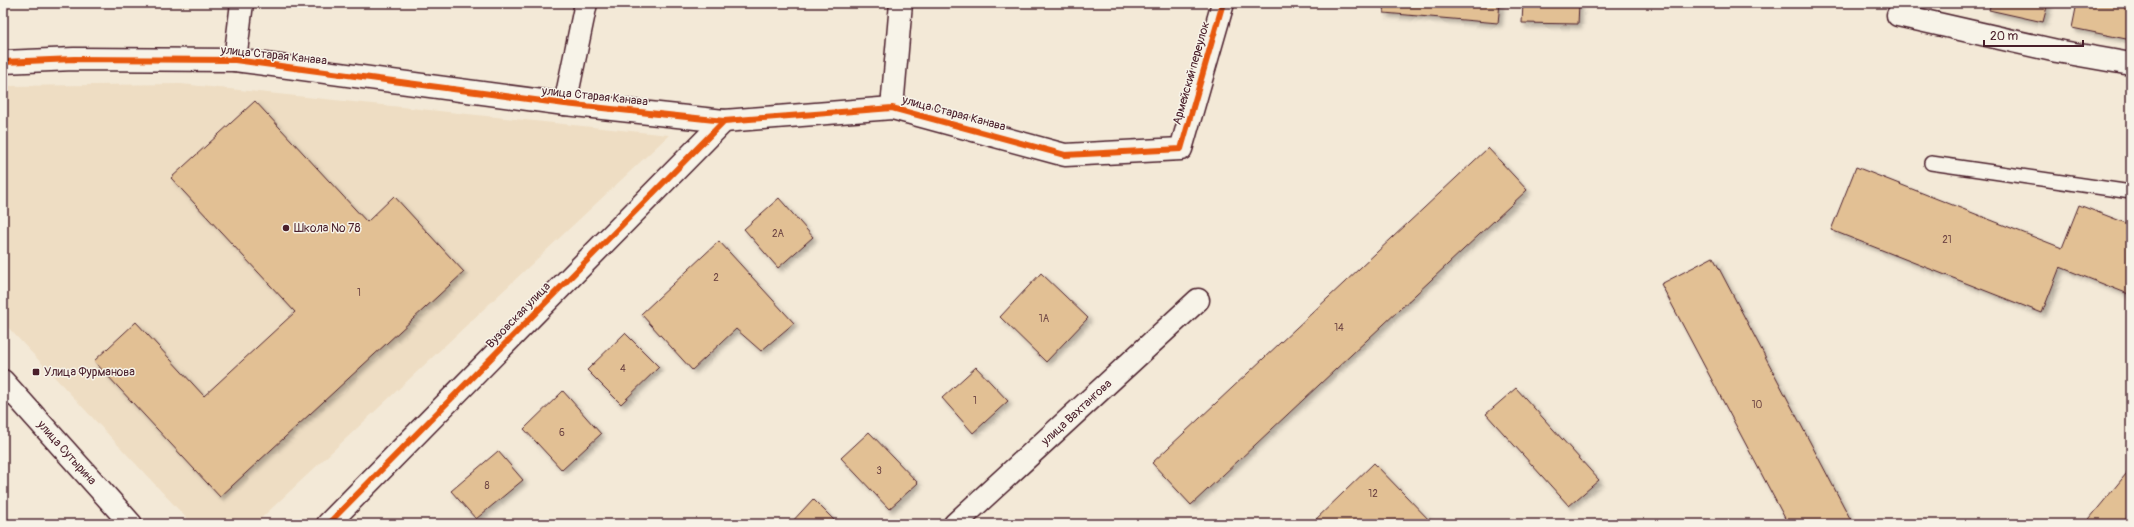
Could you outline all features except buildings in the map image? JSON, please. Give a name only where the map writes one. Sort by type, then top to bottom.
[{"type":"street","points":[[235,60],[242,3]]},
{"type":"street","points":[[565,104],[586,3]]},
{"type":"street","points":[[892,108],[902,3]]},
{"type":"street","name":"Армейский переулок","points":[[1181,150],[1223,3]]},
{"type":"street","points":[[1898,15],[2057,51],[2131,64]]},
{"type":"street","name":"улица Старая Канава","points":[[3,62],[74,58],[235,60],[565,104],[724,121],[892,108],[1065,155],[1181,150]]},
{"type":"street","name":"Вузовская улица","points":[[328,524],[724,121]]},
{"type":"street","name":"улица Вахтангова","points":[[955,524],[1198,300]]},
{"type":"street","name":"улица Сутырина","points":[[3,381],[131,524]]},
{"type":"lane","points":[[1931,163],[2131,192]]},
{"type":"shaded area","name":"Школа № 78","points":[[181,84],[669,135],[255,524],[192,524],[3,322],[3,86]]},
{"type":"cycle path","points":[[3,62],[74,59],[235,60],[565,104],[724,121],[892,108],[1065,155],[1181,149],[1223,3]]},
{"type":"cycle path","points":[[328,524],[724,121]]},
{"type":"place","name":"Школа № 78","points":[[286,228]]},
{"type":"place","name":"Улица Фурманова","points":[[36,372]]}]
